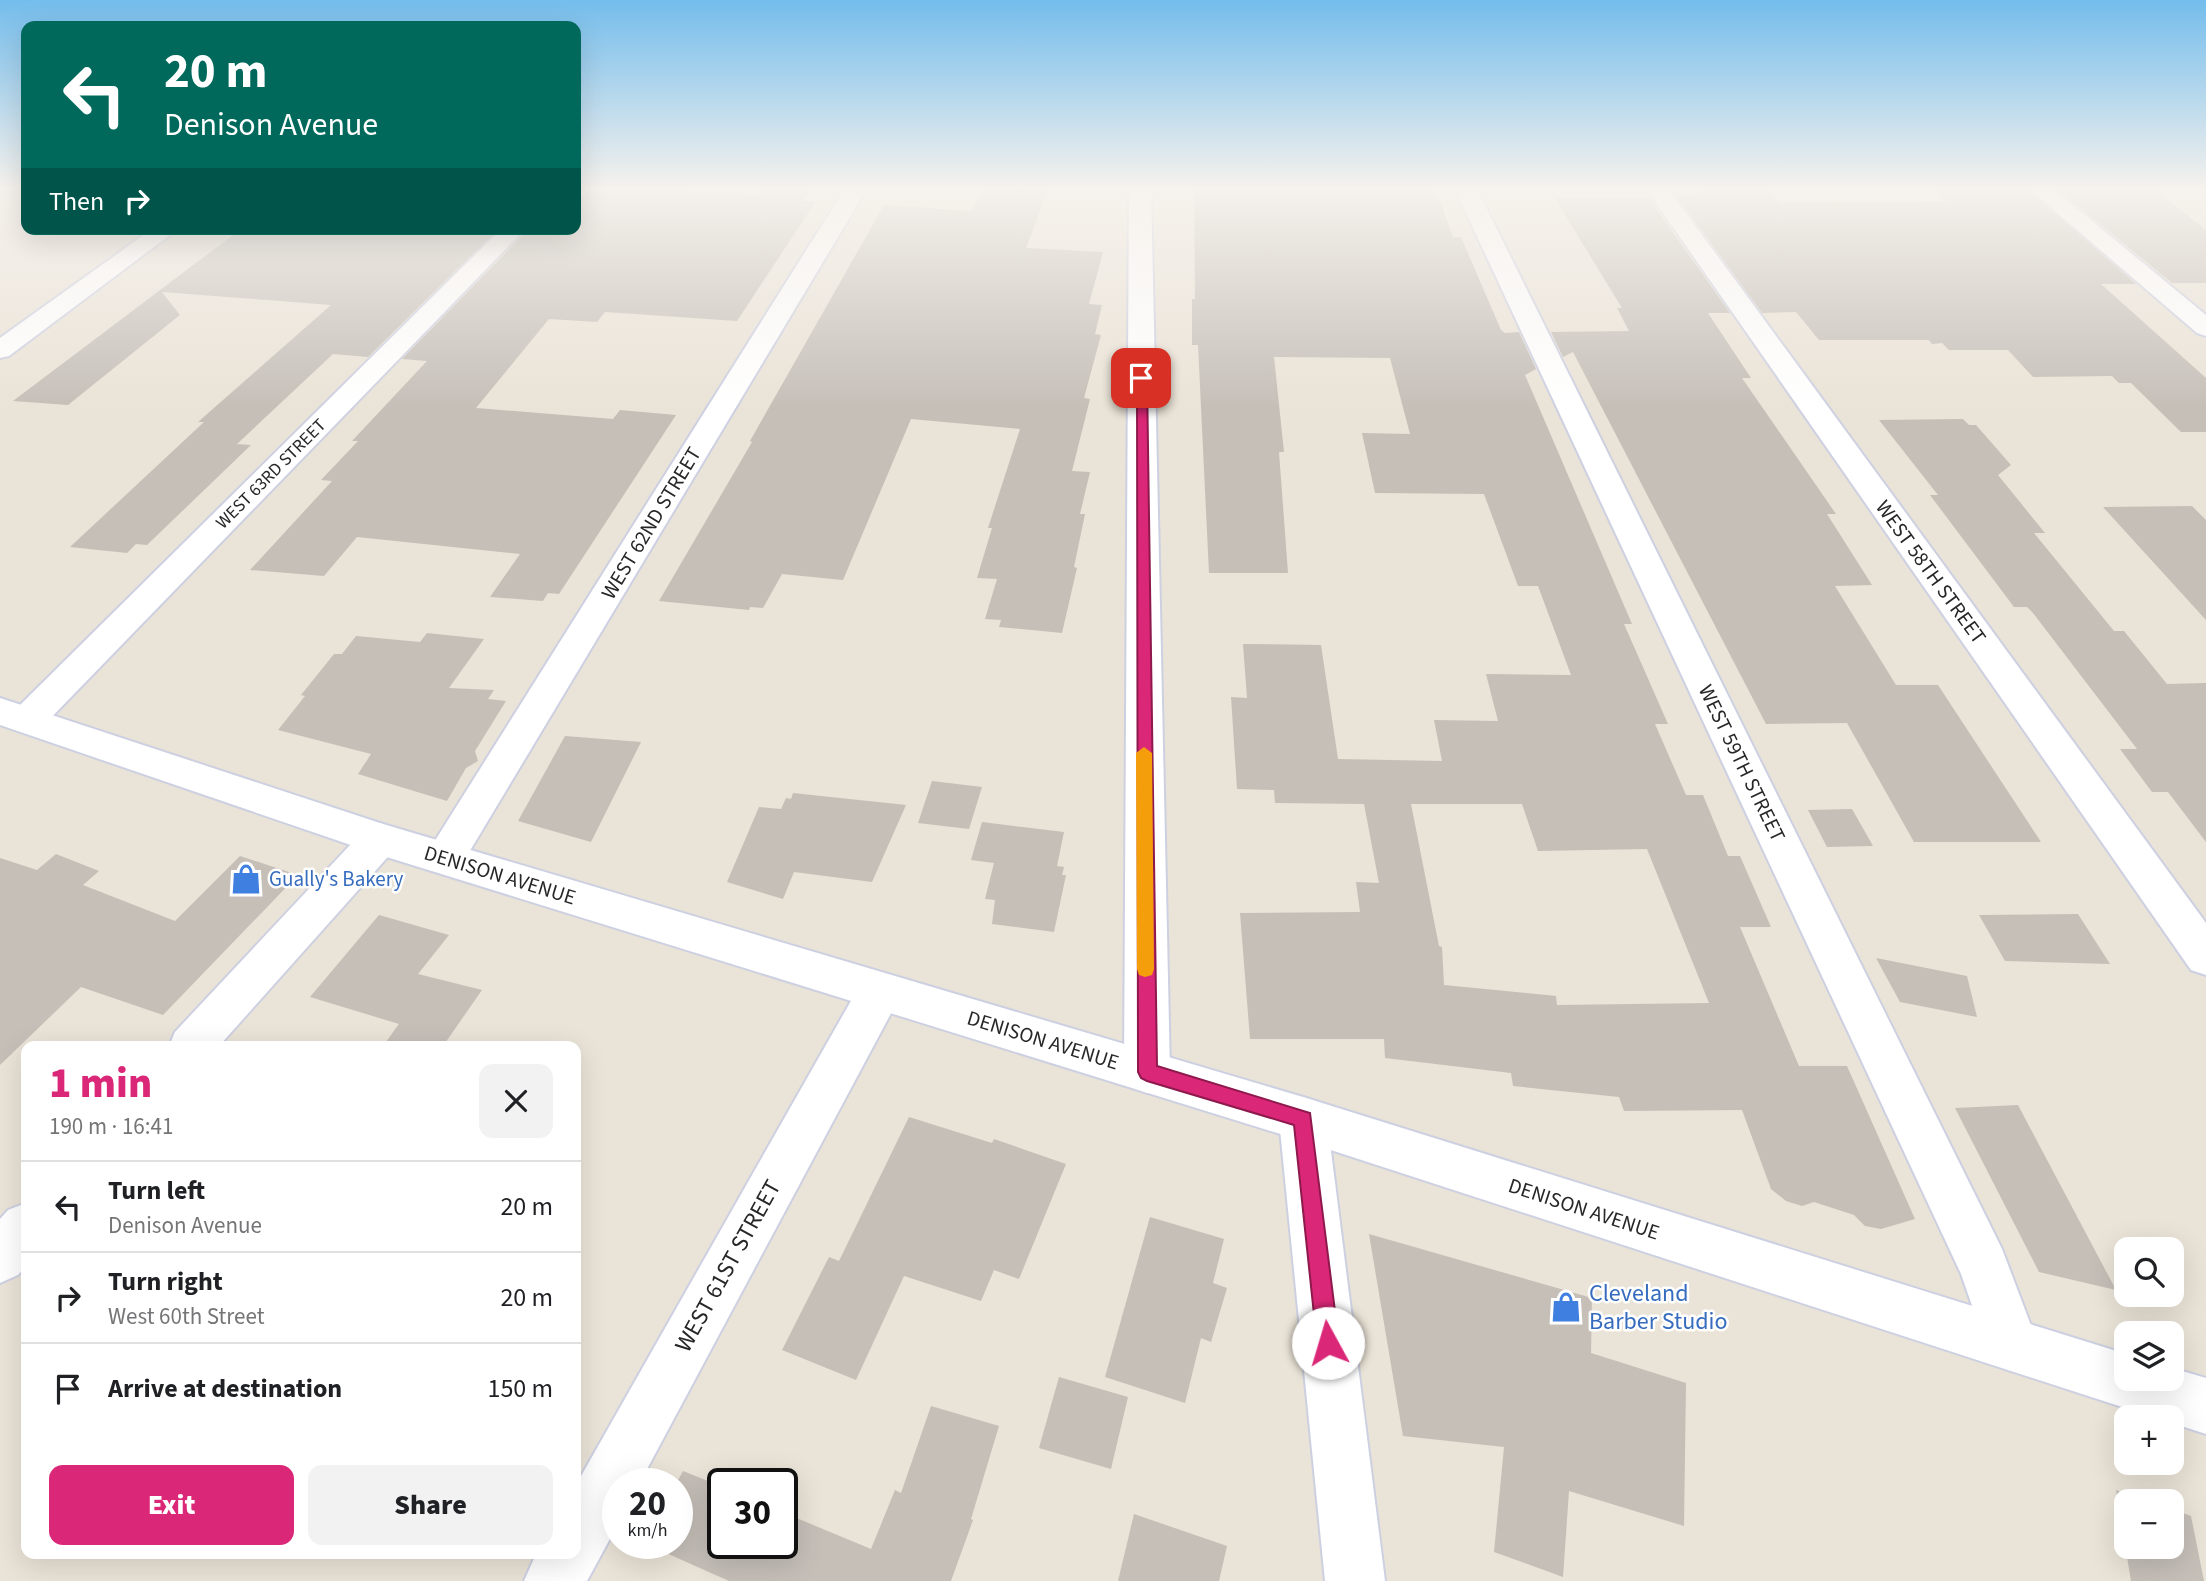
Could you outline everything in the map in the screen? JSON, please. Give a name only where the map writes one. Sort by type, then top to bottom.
[{"type":"street","points":[[0,350],[123,261]]},
{"type":"street","name":"WEST 63RD STREET","points":[[14,715],[481,261]]},
{"type":"street","name":"WEST 62ND STREET","points":[[445,859],[812,261]]},
{"type":"street","points":[[1141,261],[1147,1072]]},
{"type":"street","name":"WEST 59TH STREET","points":[[1500,261],[1984,1267],[2011,1344]]},
{"type":"street","name":"WEST 58TH STREET","points":[[1709,261],[2206,957]]},
{"type":"street","points":[[2126,261],[2206,328]]},
{"type":"street","name":"DENISON AVENUE","points":[[14,715],[380,839],[1303,1119],[2206,1406]]},
{"type":"street","points":[[196,1041],[380,839]]},
{"type":"street","name":"WEST 61ST STREET","points":[[581,1533],[880,991]]},
{"type":"street","points":[[1303,1119],[1355,1581]]},
{"type":"street","points":[[0,1257],[21,1234]]},
{"type":"street","points":[[554,1581],[566,1559]]},
{"type":"building","points":[[199,261],[466,261],[368,357],[333,354],[237,444],[251,445],[147,545],[136,544],[127,553],[70,547],[204,422],[198,422],[331,305],[162,292],[180,315],[68,405],[13,401]]},
{"type":"building","points":[[498,261],[777,261],[737,321],[605,312],[597,322],[549,319],[476,408],[613,419],[620,410],[676,415],[559,594],[548,593],[543,601],[490,597],[520,554],[357,537],[324,576],[250,570],[332,481],[321,480],[358,441],[352,441],[427,361],[402,359]]},
{"type":"building","points":[[852,261],[1101,261],[1089,304],[1102,305],[1095,334],[1101,335],[1084,398],[1090,399],[1072,471],[1090,472],[1080,514],[1085,514],[1074,567],[1077,568],[1062,633],[999,627],[1001,620],[985,619],[997,579],[977,578],[992,528],[988,528],[1020,429],[911,419],[843,580],[782,574],[763,608],[750,607],[749,610],[659,601],[752,442],[750,441]]},
{"type":"building","points":[[1195,261],[1471,261],[1501,330],[1505,333],[1519,332],[1536,369],[1525,375],[1632,624],[1624,624],[1668,724],[1655,724],[1686,795],[1703,795],[1728,856],[1740,856],[1771,927],[1740,927],[1799,1066],[1847,1066],[1915,1219],[1881,1229],[1865,1226],[1854,1215],[1814,1202],[1802,1206],[1786,1201],[1771,1189],[1742,1110],[1624,1111],[1619,1097],[1513,1086],[1511,1073],[1385,1058],[1384,1039],[1250,1039],[1240,913],[1360,912],[1356,882],[1379,883],[1364,804],[1275,803],[1274,790],[1237,789],[1231,697],[1247,698],[1243,644],[1321,645],[1338,759],[1442,761],[1434,720],[1498,721],[1486,674],[1571,675],[1538,586],[1518,586],[1484,494],[1375,493],[1362,433],[1410,434],[1390,358],[1274,357],[1284,452],[1279,452],[1288,573],[1209,573],[1198,345],[1192,345],[1192,299],[1195,299]],"holes":[[[1411,804],[1522,804],[1538,851],[1647,849],[1709,1003],[1557,1005],[1556,996],[1444,985],[1442,947],[1439,946]]]},
{"type":"building","points":[[1593,261],[1693,261],[1730,313],[1708,313],[1751,378],[1742,378],[1836,514],[1827,514],[1872,585],[1835,586],[1896,685],[1938,685],[2041,842],[1914,842],[1847,723],[1766,724],[1573,352],[1563,357],[1551,332],[1629,331],[1617,308],[1622,308]]},
{"type":"building","points":[[1724,261],[2109,261],[2136,284],[2101,284],[2206,378],[2206,432],[2181,432],[2131,383],[2119,383],[2112,376],[2033,377],[2008,350],[1949,350],[1942,343],[1932,344],[1929,340],[1819,340],[1796,312],[1762,313]]},
{"type":"building","points":[[2145,261],[2206,261],[2206,283],[2172,283]]},
{"type":"building","points":[[1963,419],[1969,425],[1976,425],[2011,465],[1998,475],[2045,533],[2034,533],[2114,631],[2124,631],[2167,684],[2206,683],[2206,842],[2168,792],[2152,792],[2120,749],[2137,749],[2033,613],[2027,607],[2014,607],[1930,495],[1938,495],[1879,420]]},
{"type":"building","points":[[2192,506],[2206,520],[2206,620],[2103,507]]},
{"type":"building","points":[[427,633],[484,639],[449,688],[494,690],[488,699],[506,701],[475,751],[478,761],[466,768],[447,801],[358,774],[371,754],[278,730],[305,696],[301,695],[334,654],[342,654],[356,636],[420,642]]},
{"type":"building","points":[[565,736],[641,742],[591,842],[518,821]]},
{"type":"building","points":[[932,781],[982,787],[969,829],[918,823]]},
{"type":"building","points":[[793,793],[906,805],[872,882],[794,872],[783,899],[727,882],[759,807],[781,809],[786,798],[791,799]]},
{"type":"building","points":[[1852,809],[1873,846],[1827,847],[1808,810]]},
{"type":"building","points":[[982,822],[1064,832],[1057,866],[1064,867],[1062,875],[1066,875],[1054,932],[992,924],[995,900],[985,899],[994,863],[971,860]]},
{"type":"building","points":[[56,854],[99,871],[83,885],[175,921],[240,856],[298,875],[163,1015],[81,987],[25,1041],[21,1041],[21,1045],[0,1065],[0,858],[37,870]]},
{"type":"building","points":[[2078,914],[2110,964],[2005,961],[1979,915]]},
{"type":"building","points":[[379,915],[449,935],[418,974],[482,990],[446,1041],[387,1041],[399,1024],[310,997]]},
{"type":"building","points":[[1876,958],[1967,976],[1977,1017],[1900,1002]]},
{"type":"building","points":[[2018,1105],[2114,1290],[2039,1272],[1955,1108]]},
{"type":"building","points":[[909,1117],[992,1143],[994,1139],[1066,1164],[1019,1279],[994,1270],[981,1301],[904,1276],[856,1380],[782,1350],[829,1257],[839,1261]]},
{"type":"building","points":[[1150,1217],[1224,1239],[1213,1283],[1227,1288],[1211,1342],[1201,1338],[1185,1403],[1105,1377]]},
{"type":"building","points":[[1369,1234],[1592,1298],[1591,1353],[1686,1383],[1684,1526],[1569,1491],[1563,1577],[1494,1552],[1504,1447],[1403,1436]]},
{"type":"building","points":[[1059,1377],[1128,1397],[1111,1469],[1039,1448]]},
{"type":"building","points":[[931,1406],[999,1426],[971,1519],[973,1520],[951,1581],[729,1581],[680,1559],[693,1559],[693,1475],[707,1481],[707,1559],[798,1559],[798,1519],[871,1549],[895,1490],[901,1493]]},
{"type":"building","points":[[2184,1513],[2191,1516],[2204,1581],[2131,1581],[2127,1559],[2184,1559]]},
{"type":"building","points":[[1134,1514],[1227,1546],[1219,1581],[1118,1581]]},
{"type":"slow traffic","points":[[1144,753],[1145,969]]},
{"type":"place","name":"Gually's Bakery","points":[[246,879]]},
{"type":"place","name":"Cleveland Barber Studio","points":[[1566,1307]]},
{"type":"route","points":[[1141,378],[1147,1072],[1303,1119],[1328,1343]]}]
